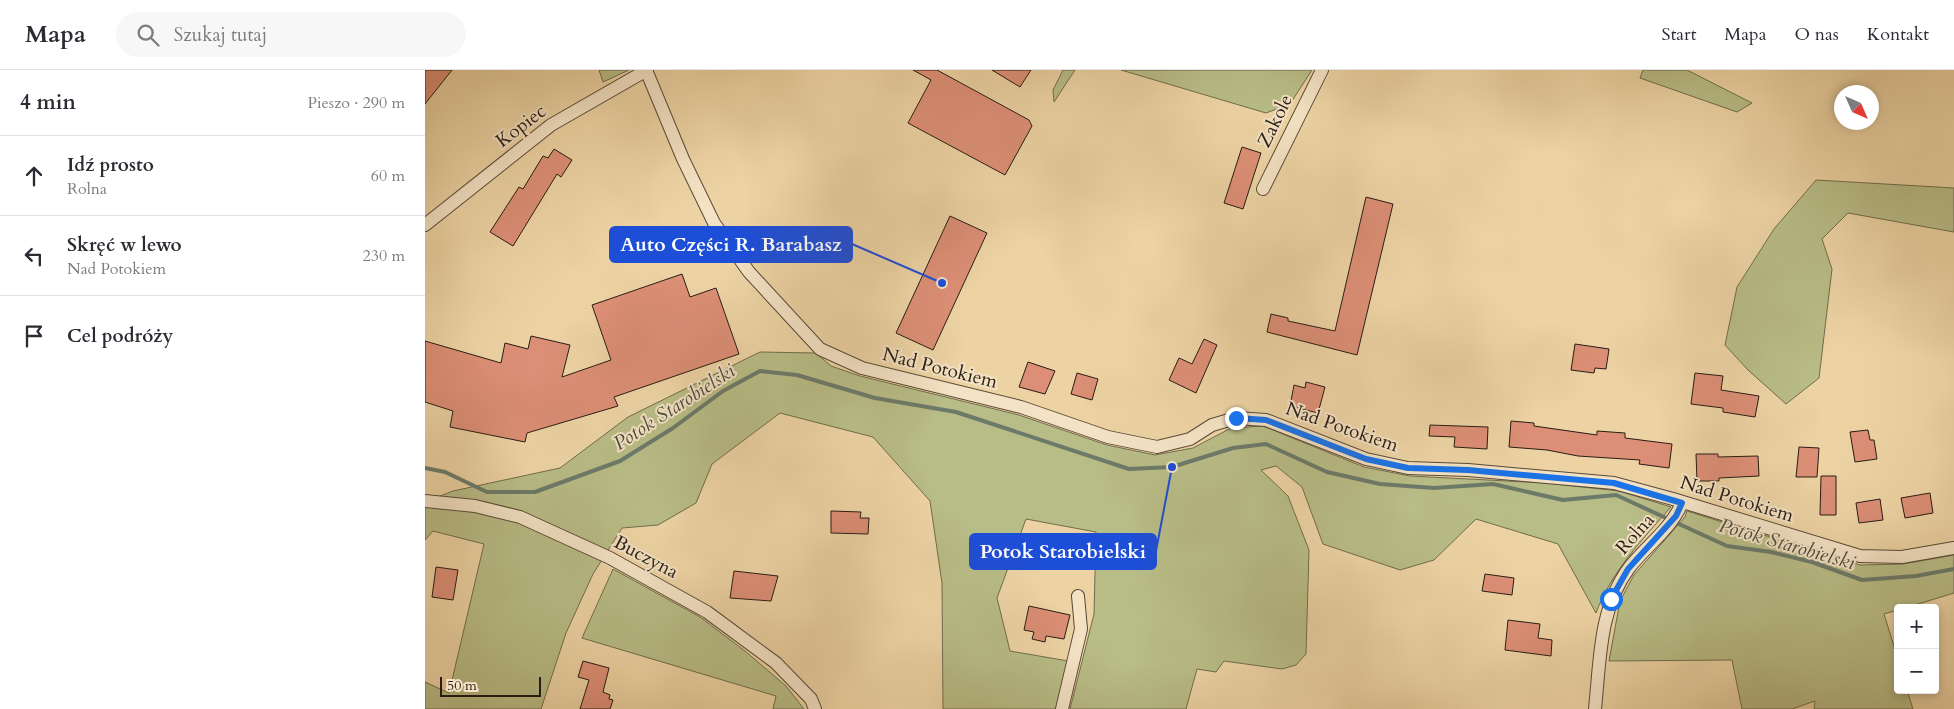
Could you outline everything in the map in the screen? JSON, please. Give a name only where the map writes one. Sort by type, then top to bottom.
[{"type":"street","name":"Kopiec","points":[[425,225],[551,126],[646,70]]},
{"type":"street","name":"Nad Potokiem","points":[[646,70],[683,159],[715,223],[749,272],[821,349],[862,368],[1012,405],[1108,436],[1157,447],[1191,439],[1211,425],[1236,418],[1266,420],[1366,459],[1408,468],[1468,470],[1614,483],[1861,556],[1902,558],[1954,548]]},
{"type":"street","name":"Zakole","points":[[1263,189],[1322,70]]},
{"type":"street","name":"Buczyna","points":[[425,502],[475,506],[520,517],[610,558],[707,612],[776,663],[811,699],[815,709]]},
{"type":"street","name":"Rolna","points":[[1595,709],[1602,636],[1611,599],[1628,569],[1676,516],[1682,503]]},
{"type":"street","points":[[1062,709],[1081,629],[1078,596]]},
{"type":"green space","points":[[599,70],[629,70],[603,82]]},
{"type":"green space","points":[[1063,70],[1075,70],[1054,102],[1053,90]]},
{"type":"green space","points":[[1121,70],[1312,70],[1290,104],[1266,113]]},
{"type":"green space","points":[[1643,70],[1687,70],[1752,103],[1737,112],[1640,78]]},
{"type":"green space","points":[[1816,180],[1954,188],[1954,232],[1848,213],[1822,239],[1832,269],[1819,378],[1786,404],[1748,370],[1725,345],[1737,287],[1774,229]]},
{"type":"green space","points":[[760,352],[816,353],[831,366],[860,376],[1019,415],[1107,445],[1155,455],[1193,448],[1231,428],[1263,426],[1364,467],[1410,476],[1546,483],[1619,491],[1671,507],[1638,544],[1619,570],[1602,598],[1596,613],[1558,544],[1476,519],[1434,560],[1400,570],[1323,544],[1302,487],[1276,466],[1261,470],[1288,496],[1309,550],[1306,654],[1296,665],[1282,669],[1224,661],[1216,672],[1197,669],[1186,709],[1070,709],[1094,614],[1096,532],[1026,519],[997,598],[1010,651],[1068,661],[1056,709],[943,709],[942,583],[930,501],[873,437],[780,413],[712,464],[696,503],[658,525],[622,528],[593,574],[566,633],[541,709],[425,709],[425,682],[449,693],[484,544],[433,531],[425,540],[425,502],[453,491],[560,468],[628,417]]},
{"type":"green space","points":[[1687,511],[1860,565],[1903,564],[1954,555],[1954,593],[1918,604],[1894,604],[1894,611],[1884,614],[1894,646],[1894,694],[1908,694],[1913,709],[1814,709],[1815,701],[1792,709],[1742,709],[1732,660],[1609,661],[1620,601],[1634,575],[1685,517]]},
{"type":"green space","points":[[613,569],[700,617],[745,651],[786,686],[804,709],[773,709],[776,696],[582,638]]},
{"type":"building","points":[[425,70],[452,70],[425,104]]},
{"type":"building","points":[[913,70],[937,70],[1029,120],[1032,126],[1005,175],[908,123],[931,80]]},
{"type":"building","points":[[992,70],[1031,70],[1020,87]]},
{"type":"building","points":[[1242,147],[1261,153],[1243,209],[1224,203]]},
{"type":"building","points":[[554,149],[572,160],[561,177],[557,174],[513,246],[490,232],[519,187],[523,189],[543,156],[548,158]]},
{"type":"building","points":[[1366,197],[1393,204],[1357,355],[1267,332],[1271,314],[1288,318],[1288,321],[1335,331]]},
{"type":"building","points":[[950,216],[987,233],[933,350],[896,333]]},
{"type":"building","points":[[682,274],[690,297],[716,288],[739,354],[614,397],[618,406],[527,433],[525,442],[450,427],[453,411],[425,402],[425,341],[501,363],[505,343],[528,349],[531,336],[570,345],[562,377],[611,360],[592,305]]},
{"type":"building","points":[[1204,339],[1217,345],[1196,393],[1169,380],[1179,358],[1192,364]]},
{"type":"building","points":[[1575,344],[1609,349],[1606,369],[1595,368],[1594,373],[1571,370]]},
{"type":"building","points":[[1028,362],[1055,371],[1045,394],[1019,387]]},
{"type":"building","points":[[1077,373],[1098,379],[1092,400],[1071,394]]},
{"type":"building","points":[[1695,373],[1723,376],[1721,390],[1759,396],[1755,417],[1723,412],[1723,408],[1691,404]]},
{"type":"building","points":[[1306,382],[1325,387],[1318,413],[1290,406],[1294,385],[1305,388]]},
{"type":"building","points":[[1511,421],[1534,423],[1534,426],[1597,435],[1597,431],[1625,433],[1625,438],[1672,444],[1669,468],[1639,464],[1640,460],[1578,456],[1547,450],[1509,447]]},
{"type":"building","points":[[1430,425],[1488,427],[1487,449],[1454,447],[1455,437],[1429,436]]},
{"type":"building","points":[[1868,430],[1870,440],[1874,440],[1877,459],[1855,462],[1850,432]]},
{"type":"building","points":[[1799,447],[1819,448],[1817,477],[1796,477]]},
{"type":"building","points":[[1696,454],[1718,454],[1718,457],[1758,456],[1759,476],[1719,478],[1719,481],[1697,481]]},
{"type":"building","points":[[1821,476],[1836,476],[1836,515],[1820,515]]},
{"type":"building","points":[[1930,493],[1933,513],[1905,518],[1901,498]]},
{"type":"building","points":[[1880,499],[1883,520],[1859,523],[1856,503]]},
{"type":"building","points":[[831,511],[861,512],[860,518],[869,518],[868,534],[831,533]]},
{"type":"building","points":[[436,567],[458,570],[453,600],[432,597]]},
{"type":"building","points":[[734,571],[778,576],[771,601],[730,598]]},
{"type":"building","points":[[1485,574],[1514,578],[1512,595],[1482,591]]},
{"type":"building","points":[[1029,606],[1070,615],[1064,639],[1046,636],[1045,642],[1032,639],[1034,632],[1024,630]]},
{"type":"building","points":[[1508,620],[1540,624],[1538,638],[1552,640],[1551,656],[1505,650]]},
{"type":"building","points":[[583,661],[609,668],[603,692],[610,695],[609,699],[613,700],[610,709],[580,709],[589,680],[578,677]]},
{"type":"waterway","name":"Potok Starobielski","points":[[425,468],[445,472],[487,492],[535,492],[620,461],[673,428],[723,391],[760,371],[797,375],[875,398],[956,412],[1129,469],[1172,467],[1233,448],[1266,444],[1327,472],[1380,484],[1434,488],[1493,484],[1563,500],[1616,495],[1727,546],[1771,552],[1812,562],[1862,580],[1916,576],[1954,569]]},
{"type":"place","name":"Auto Części R. Barabasz","points":[[942,283]]},
{"type":"place","name":"Potok Starobielski","points":[[1172,467]]},
{"type":"route","points":[[1236,418],[1266,420],[1366,459],[1408,468],[1468,470],[1614,483],[1682,503],[1676,516],[1628,569],[1611,599]]}]
